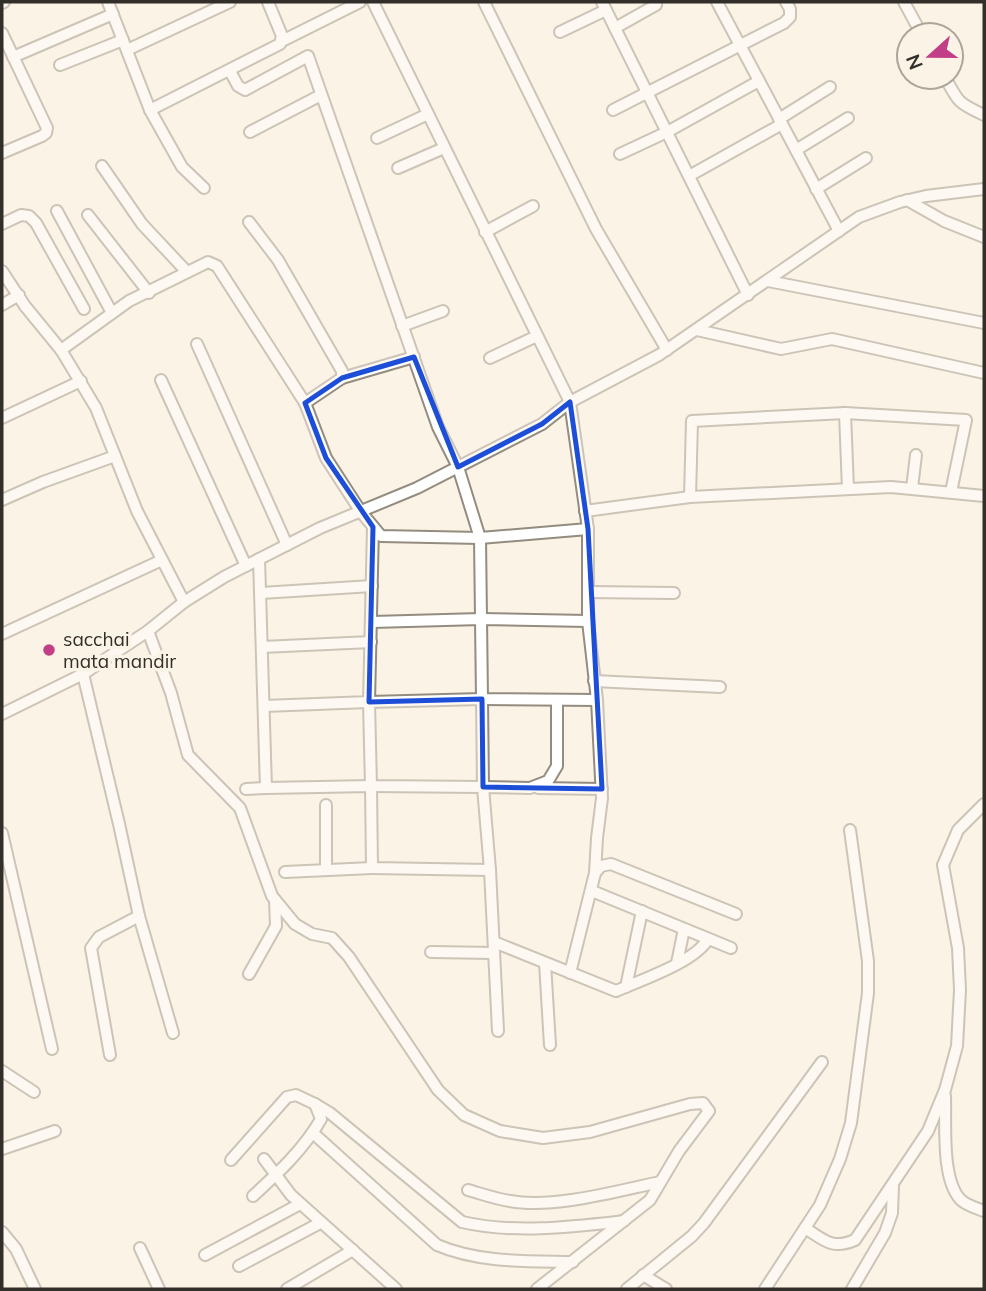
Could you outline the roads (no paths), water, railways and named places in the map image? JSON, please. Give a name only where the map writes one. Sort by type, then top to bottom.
[{"type":"street","points":[[108,2],[150,110],[182,167],[204,188]]},
{"type":"street","points":[[60,65],[125,45],[230,2]]},
{"type":"street","points":[[268,2],[282,41]]},
{"type":"street","points":[[150,110],[276,48],[282,41],[360,2]]},
{"type":"street","points":[[373,2],[570,402],[588,529],[588,621],[597,700],[602,789],[592,891],[570,973]]},
{"type":"street","points":[[484,2],[596,229],[667,350]]},
{"type":"street","points":[[732,2],[719,5],[839,231]]},
{"type":"street","points":[[613,110],[740,47],[790,17],[786,2]]},
{"type":"street","points":[[904,2],[914,21]]},
{"type":"street","points":[[615,28],[656,5]]},
{"type":"street","points":[[560,32],[604,6],[748,295]]},
{"type":"street","points":[[13,57],[113,15]]},
{"type":"street","points":[[2,33],[44,121],[46,133],[2,153]]},
{"type":"street","points":[[230,71],[238,86],[245,90],[308,56],[438,427],[458,467],[480,538],[484,787],[498,1031]]},
{"type":"street","points":[[620,154],[667,132],[759,81]]},
{"type":"street","points":[[689,176],[781,122],[830,87]]},
{"type":"street","points":[[952,91],[957,101],[984,115]]},
{"type":"street","points":[[250,132],[321,95]]},
{"type":"street","points":[[377,138],[428,114]]},
{"type":"street","points":[[796,150],[848,118]]},
{"type":"street","points":[[398,168],[444,148]]},
{"type":"street","points":[[816,189],[866,158]]},
{"type":"street","points":[[102,166],[142,224],[187,272]]},
{"type":"street","points":[[2,714],[83,674],[148,631],[184,602],[246,566],[320,528],[458,467],[542,424],[570,402],[667,350],[859,217],[907,200],[984,190]]},
{"type":"street","points":[[907,200],[944,221],[984,237]]},
{"type":"street","points":[[485,232],[533,206]]},
{"type":"street","points":[[57,211],[112,313]]},
{"type":"street","points":[[2,223],[21,215],[29,216],[36,223],[84,309]]},
{"type":"street","points":[[88,215],[149,293]]},
{"type":"street","points":[[249,222],[298,291],[342,370],[342,378]]},
{"type":"street","points":[[61,350],[130,301],[208,262],[217,266],[305,403],[326,458],[380,536],[480,538],[588,529]]},
{"type":"street","points":[[2,271],[25,306],[61,350],[96,408],[136,511],[184,602]]},
{"type":"street","points":[[768,281],[984,323]]},
{"type":"street","points":[[2,305],[19,295]]},
{"type":"street","points":[[402,326],[443,311]]},
{"type":"street","points":[[697,330],[781,348],[832,339],[984,373]]},
{"type":"street","points":[[490,358],[537,336]]},
{"type":"street","points":[[197,344],[287,545]]},
{"type":"street","points":[[305,403],[342,378],[414,357]]},
{"type":"street","points":[[161,380],[246,566]]},
{"type":"street","points":[[2,418],[81,381]]},
{"type":"street","points":[[690,498],[692,421],[845,413],[966,420],[951,492]]},
{"type":"street","points":[[845,413],[848,489]]},
{"type":"street","points":[[2,500],[115,456]]},
{"type":"street","points":[[912,488],[916,456]]},
{"type":"street","points":[[585,510],[690,498],[891,486],[984,496]]},
{"type":"street","points":[[372,868],[369,702],[373,527]]},
{"type":"street","points":[[260,559],[266,788]]},
{"type":"street","points":[[2,634],[162,560]]},
{"type":"street","points":[[261,593],[372,586]]},
{"type":"street","points":[[588,592],[674,593]]},
{"type":"street","points":[[372,622],[481,618],[588,621]]},
{"type":"street","points":[[148,631],[171,693],[188,755],[240,808],[275,900],[276,926],[249,974]]},
{"type":"street","points":[[262,647],[371,642]]},
{"type":"street","points":[[83,674],[139,916],[173,1033]]},
{"type":"street","points":[[594,681],[720,687]]},
{"type":"street","points":[[264,706],[482,699],[597,700]]},
{"type":"street","points":[[530,788],[548,781],[556,766],[556,699]]},
{"type":"street","points":[[246,789],[371,786],[602,789]]},
{"type":"street","points":[[805,1228],[831,1244],[843,1245],[855,1240],[928,1131],[945,1090],[957,1046],[960,990],[958,948],[943,865],[958,830],[984,804]]},
{"type":"street","points":[[326,805],[326,870]]},
{"type":"street","points":[[765,1289],[820,1205],[840,1158],[851,1122],[866,1026],[868,961],[850,830]]},
{"type":"street","points":[[2,833],[52,1049]]},
{"type":"street","points":[[595,873],[601,866],[611,864],[736,914]]},
{"type":"street","points":[[285,872],[372,868],[490,870]]},
{"type":"street","points":[[592,891],[731,948]]},
{"type":"street","points":[[275,900],[295,924],[312,933],[332,938],[349,957],[438,1090],[464,1115],[500,1131],[542,1138],[590,1132],[690,1104],[703,1103],[709,1111],[695,1128],[650,1200],[537,1289]]},
{"type":"street","points":[[626,987],[642,911]]},
{"type":"street","points":[[110,1055],[91,948],[99,937],[139,916]]},
{"type":"street","points":[[677,963],[684,929]]},
{"type":"street","points":[[430,952],[494,947],[545,963],[616,991],[677,963],[703,948],[708,939]]},
{"type":"street","points":[[545,963],[550,1045]]},
{"type":"street","points":[[627,1289],[704,1223],[822,1062]]},
{"type":"street","points":[[2,1071],[34,1092]]},
{"type":"street","points":[[945,1090],[948,1168],[952,1188],[962,1202],[984,1211]]},
{"type":"street","points":[[231,1160],[287,1097],[296,1095],[330,1113],[462,1222],[481,1227],[550,1228],[624,1222]]},
{"type":"street","points":[[253,1196],[276,1175],[313,1133],[321,1119],[314,1104]]},
{"type":"street","points":[[2,1149],[55,1132]]},
{"type":"street","points":[[313,1133],[437,1245],[454,1252],[496,1260],[573,1262]]},
{"type":"street","points":[[264,1159],[299,1203],[397,1289]]},
{"type":"street","points":[[468,1190],[512,1202],[530,1202],[576,1199],[660,1182]]},
{"type":"street","points":[[852,1289],[885,1233],[891,1213],[893,1184]]},
{"type":"street","points":[[205,1255],[299,1203]]},
{"type":"street","points":[[239,1266],[320,1223]]},
{"type":"street","points":[[2,1232],[16,1249],[35,1289]]},
{"type":"street","points":[[140,1248],[159,1289]]},
{"type":"street","points":[[287,1289],[354,1250]]},
{"type":"street","points":[[643,1275],[666,1289]]},
{"type":"place","name":"sacchai mata mandir","points":[[49,650]]}]
